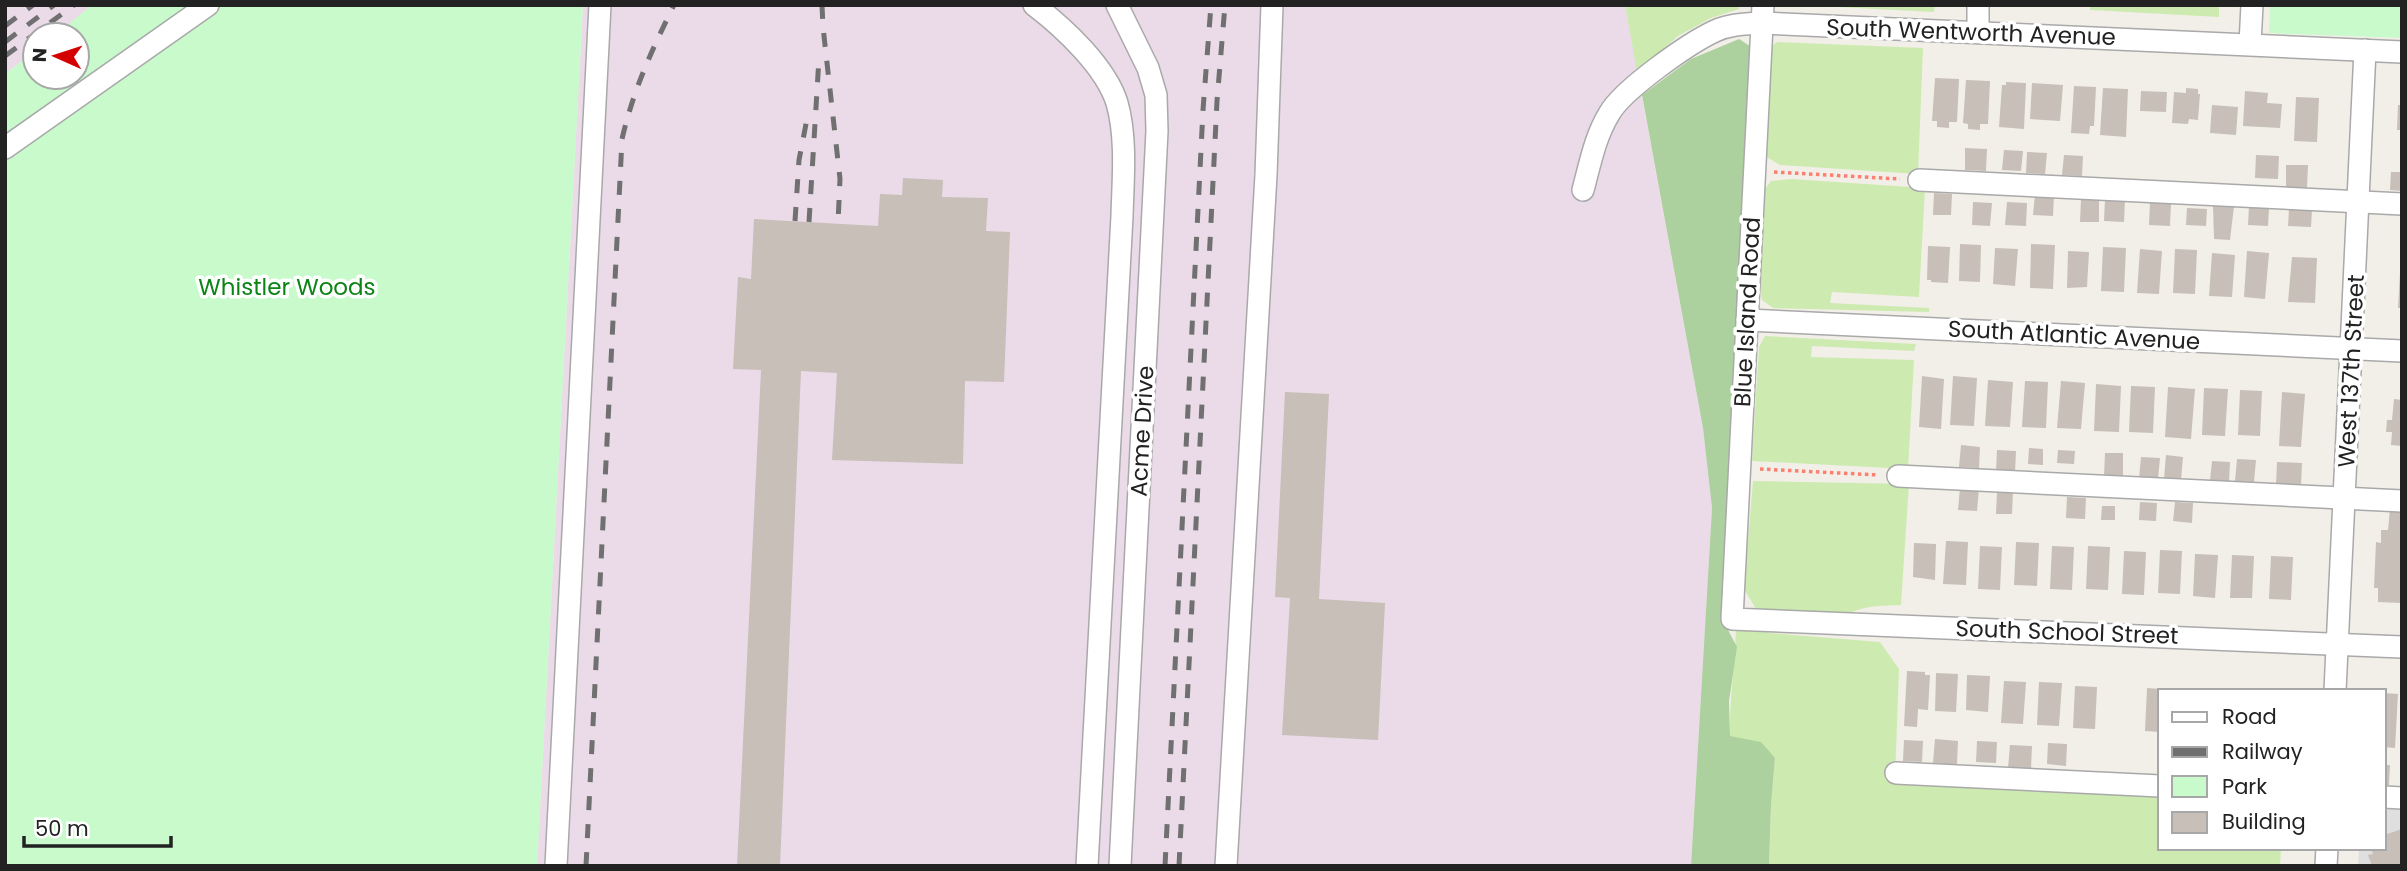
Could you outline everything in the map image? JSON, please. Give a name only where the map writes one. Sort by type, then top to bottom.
[{"type":"street","points":[[5,148],[208,5]]},
{"type":"street","points":[[556,866],[600,5]]},
{"type":"street","points":[[1034,5],[1049,16],[1090,58],[1107,80],[1117,104],[1121,135],[1122,216],[1087,866]]},
{"type":"street","name":"Acme Drive","points":[[1117,5],[1148,68],[1156,95],[1157,131],[1120,866]]},
{"type":"street","points":[[1226,866],[1265,189],[1272,5]]},
{"type":"street","points":[[1978,5],[1978,32]]},
{"type":"street","points":[[2250,44],[2252,5]]},
{"type":"street","name":"South Wentworth Avenue","points":[[1583,190],[1599,132],[1611,110],[1625,95],[1660,66],[1716,31],[1762,14],[1978,32],[2402,52]]},
{"type":"street","name":"Blue Island Road","points":[[1732,619],[1762,14]]},
{"type":"street","name":"West 137th Street","points":[[2334,689],[2365,50]]},
{"type":"street","points":[[1919,180],[2402,204]]},
{"type":"street","name":"South Atlantic Avenue","points":[[1747,320],[2402,351]]},
{"type":"street","points":[[1898,476],[2402,501]]},
{"type":"street","name":"South School Street","points":[[1732,619],[2402,647]]},
{"type":"street","points":[[1896,774],[2158,786]]},
{"type":"path","points":[[1755,171],[1919,180]]},
{"type":"path","points":[[1739,468],[1898,476]]},
{"type":"shaded area","points":[[5,5],[92,5],[72,21],[21,21],[21,62],[5,74]]},
{"type":"shaded area","points":[[583,5],[1625,5],[1703,428],[1712,508],[1691,866],[537,866]]},
{"type":"shaded area","points":[[2386,806],[2402,807],[2402,866],[2358,866],[2359,850],[2386,850]]},
{"type":"green space","name":"Whistler Woods","points":[[92,5],[583,5],[537,866],[5,866],[5,74],[21,62],[21,91],[91,91],[91,21],[72,21]]},
{"type":"green space","points":[[1625,5],[1740,5],[1739,9],[1711,18],[1678,36],[1637,72]]},
{"type":"green space","points":[[1798,5],[1935,5],[1934,12]]},
{"type":"green space","points":[[2090,5],[2219,5],[2219,17],[2090,10]]},
{"type":"green space","points":[[2270,5],[2402,5],[2402,38],[2269,33]]},
{"type":"green space","points":[[1739,39],[1750,46],[1726,599],[1728,630],[1737,647],[1729,701],[1730,736],[1761,742],[1775,758],[1769,866],[1691,866],[1712,508],[1703,428],[1642,95],[1691,59]]},
{"type":"green space","points":[[1778,42],[1923,48],[1918,174],[1780,165],[1765,156],[1770,46]]},
{"type":"green space","points":[[1792,179],[1925,188],[1919,297],[1832,292],[1830,303],[1929,308],[1929,312],[1773,308],[1762,300],[1758,275],[1763,191],[1771,181]]},
{"type":"green space","points":[[1765,336],[1916,344],[1914,351],[1812,346],[1811,357],[1914,360],[1908,469],[1752,461],[1759,347]]},
{"type":"green space","points":[[1753,481],[1909,484],[1901,605],[1863,608],[1842,618],[1776,614],[1756,609],[1744,589]]},
{"type":"green space","points":[[1736,611],[1745,623],[1770,633],[1880,642],[1899,669],[1895,780],[2158,792],[2158,850],[2281,850],[2280,866],[1769,866],[1775,758],[1730,737]]},
{"type":"building","points":[[1935,78],[1959,79],[1957,122],[1949,122],[1949,128],[1937,127],[1937,121],[1932,121]]},
{"type":"building","points":[[1966,80],[1990,81],[1988,124],[1980,124],[1980,130],[1968,129],[1968,124],[1963,123]]},
{"type":"building","points":[[2006,82],[2026,83],[2024,129],[1999,127],[2002,85],[2006,85]]},
{"type":"building","points":[[2032,83],[2063,85],[2060,121],[2030,119]]},
{"type":"building","points":[[2074,86],[2096,87],[2094,126],[2090,126],[2089,134],[2071,133]]},
{"type":"building","points":[[2103,88],[2128,89],[2126,137],[2100,135]]},
{"type":"building","points":[[2186,88],[2198,89],[2200,94],[2198,120],[2189,119],[2188,124],[2172,123],[2174,92],[2186,93]]},
{"type":"building","points":[[2141,91],[2167,92],[2166,112],[2140,111]]},
{"type":"building","points":[[2245,91],[2268,93],[2267,103],[2282,104],[2280,128],[2243,126]]},
{"type":"building","points":[[2296,97],[2319,98],[2317,142],[2294,141]]},
{"type":"building","points":[[2212,105],[2238,107],[2236,135],[2210,133]]},
{"type":"building","points":[[2398,105],[2402,105],[2402,130],[2397,130]]},
{"type":"building","points":[[1965,148],[1987,149],[1986,171],[1965,170]]},
{"type":"building","points":[[2004,150],[2023,151],[2021,171],[2002,170]]},
{"type":"building","points":[[2027,152],[2047,153],[2045,174],[2026,173]]},
{"type":"building","points":[[2064,155],[2083,156],[2082,176],[2062,175]]},
{"type":"building","points":[[2256,155],[2279,156],[2278,179],[2255,178]]},
{"type":"building","points":[[2286,165],[2308,165],[2307,188],[2286,187]]},
{"type":"building","points":[[2391,172],[2402,172],[2402,191],[2390,190]]},
{"type":"building","points":[[903,178],[943,180],[942,197],[988,198],[986,231],[1010,232],[1004,382],[965,381],[963,464],[832,460],[837,373],[801,371],[780,866],[737,866],[761,370],[733,369],[738,277],[751,279],[754,219],[878,226],[880,194],[902,195]]},
{"type":"building","points":[[1934,193],[1952,194],[1951,215],[1933,215]]},
{"type":"building","points":[[2035,194],[2054,195],[2053,216],[2033,215]]},
{"type":"building","points":[[2105,198],[2125,199],[2124,222],[2104,221]]},
{"type":"building","points":[[2081,199],[2099,199],[2099,222],[2080,222]]},
{"type":"building","points":[[1973,202],[1992,203],[1990,226],[1972,225]]},
{"type":"building","points":[[2007,202],[2027,203],[2026,226],[2005,225]]},
{"type":"building","points":[[2150,202],[2171,203],[2170,226],[2149,225]]},
{"type":"building","points":[[2213,205],[2234,206],[2230,240],[2214,239]]},
{"type":"building","points":[[2249,207],[2269,208],[2268,226],[2248,225]]},
{"type":"building","points":[[2187,208],[2207,209],[2206,226],[2186,225]]},
{"type":"building","points":[[2289,209],[2312,210],[2311,227],[2288,226]]},
{"type":"building","points":[[1960,244],[1981,245],[1980,282],[1959,281]]},
{"type":"building","points":[[2031,244],[2055,245],[2053,289],[2030,288]]},
{"type":"building","points":[[1928,246],[1950,247],[1948,283],[1927,280]]},
{"type":"building","points":[[2103,247],[2126,248],[2124,292],[2101,291]]},
{"type":"building","points":[[1995,248],[2018,249],[2015,286],[1993,284]]},
{"type":"building","points":[[2140,249],[2162,251],[2159,294],[2137,293]]},
{"type":"building","points":[[2175,249],[2197,250],[2195,294],[2173,293]]},
{"type":"building","points":[[2068,251],[2089,252],[2087,287],[2067,288]]},
{"type":"building","points":[[2247,251],[2269,253],[2265,299],[2244,297]]},
{"type":"building","points":[[2212,253],[2235,255],[2232,297],[2209,296]]},
{"type":"building","points":[[2292,257],[2317,258],[2315,303],[2288,302]]},
{"type":"building","points":[[2400,272],[2402,308],[2398,308]]},
{"type":"building","points":[[1922,376],[1944,379],[1941,429],[1919,427]]},
{"type":"building","points":[[1953,376],[1977,378],[1974,426],[1950,425]]},
{"type":"building","points":[[1988,380],[2013,382],[2010,427],[1985,426]]},
{"type":"building","points":[[2025,381],[2048,382],[2046,428],[2022,427]]},
{"type":"building","points":[[2061,381],[2085,383],[2081,429],[2057,428]]},
{"type":"building","points":[[2096,384],[2121,386],[2119,432],[2094,431]]},
{"type":"building","points":[[2131,386],[2155,387],[2153,433],[2129,432]]},
{"type":"building","points":[[2168,387],[2195,389],[2191,439],[2165,437]]},
{"type":"building","points":[[2204,388],[2228,389],[2225,436],[2202,435]]},
{"type":"building","points":[[2240,390],[2262,391],[2260,436],[2238,435]]},
{"type":"building","points":[[1285,392],[1329,394],[1319,599],[1385,603],[1378,740],[1282,735],[1290,598],[1275,597]]},
{"type":"building","points":[[2282,392],[2305,394],[2301,447],[2279,446]]},
{"type":"building","points":[[2394,399],[2402,400],[2402,446],[2391,445],[2392,432],[2386,432],[2387,420],[2392,420]]},
{"type":"building","points":[[1961,445],[1980,447],[1979,468],[1959,467]]},
{"type":"building","points":[[2029,448],[2043,449],[2043,465],[2028,464]]},
{"type":"building","points":[[1997,450],[2016,451],[2015,472],[1996,471]]},
{"type":"building","points":[[2058,450],[2075,451],[2074,464],[2057,463]]},
{"type":"building","points":[[2105,453],[2123,453],[2123,476],[2104,476]]},
{"type":"building","points":[[2166,455],[2183,457],[2181,480],[2164,479]]},
{"type":"building","points":[[2141,457],[2160,458],[2158,479],[2139,478]]},
{"type":"building","points":[[2237,459],[2256,460],[2254,482],[2235,481]]},
{"type":"building","points":[[2212,461],[2230,462],[2229,482],[2210,481]]},
{"type":"building","points":[[2277,462],[2302,463],[2301,486],[2276,485]]},
{"type":"building","points":[[1960,488],[1979,489],[1977,511],[1958,510]]},
{"type":"building","points":[[1997,491],[2013,491],[2012,514],[1996,514]]},
{"type":"building","points":[[2067,497],[2086,498],[2085,519],[2066,518]]},
{"type":"building","points":[[2140,502],[2157,503],[2156,521],[2139,520]]},
{"type":"building","points":[[2175,502],[2193,503],[2192,523],[2173,521]]},
{"type":"building","points":[[2102,506],[2115,506],[2115,520],[2101,520]]},
{"type":"building","points":[[2390,509],[2402,509],[2402,603],[2378,602],[2378,588],[2374,588],[2376,542],[2381,543],[2381,530],[2388,530]]},
{"type":"building","points":[[1946,541],[1968,542],[1966,585],[1943,584]]},
{"type":"building","points":[[2016,542],[2039,543],[2037,586],[2014,585]]},
{"type":"building","points":[[1914,543],[1936,544],[1935,580],[1913,577]]},
{"type":"building","points":[[1980,546],[2002,547],[2000,590],[1978,589]]},
{"type":"building","points":[[2052,546],[2074,547],[2072,590],[2050,589]]},
{"type":"building","points":[[2088,546],[2110,547],[2108,590],[2086,589]]},
{"type":"building","points":[[2160,550],[2182,551],[2180,594],[2158,593]]},
{"type":"building","points":[[2124,551],[2146,552],[2144,595],[2122,594]]},
{"type":"building","points":[[2195,554],[2218,555],[2215,598],[2193,596]]},
{"type":"building","points":[[2232,555],[2254,556],[2252,598],[2230,598]]},
{"type":"building","points":[[2271,556],[2293,557],[2291,600],[2269,599]]},
{"type":"building","points":[[1907,671],[1930,675],[1928,710],[1918,709],[1917,727],[1904,726]]},
{"type":"building","points":[[1936,673],[1958,674],[1956,712],[1935,711]]},
{"type":"building","points":[[1967,675],[1990,676],[1988,712],[1966,710]]},
{"type":"building","points":[[2004,681],[2026,682],[2023,724],[2001,723]]},
{"type":"building","points":[[2039,682],[2062,683],[2059,726],[2037,725]]},
{"type":"building","points":[[2075,686],[2097,687],[2095,729],[2073,728]]},
{"type":"building","points":[[2147,688],[2160,689],[2158,732],[2145,731]]},
{"type":"building","points":[[2386,693],[2398,694],[2395,748],[2386,747]]},
{"type":"building","points":[[1935,739],[1958,741],[1957,765],[1933,763]]},
{"type":"building","points":[[1904,740],[1923,741],[1922,762],[1903,761]]},
{"type":"building","points":[[1977,741],[1997,742],[1996,763],[1976,762]]},
{"type":"building","points":[[2048,743],[2067,744],[2066,766],[2047,764]]},
{"type":"building","points":[[2010,745],[2032,746],[2031,769],[2008,768]]},
{"type":"building","points":[[2386,765],[2390,765],[2389,785],[2386,785]]},
{"type":"building","points":[[2402,829],[2402,866],[2372,866],[2368,855],[2373,854],[2372,850],[2386,850],[2386,834]]},
{"type":"railway","points":[[5,26],[33,5]]},
{"type":"railway","points":[[5,42],[54,5]]},
{"type":"railway","points":[[5,56],[74,5]]},
{"type":"railway","points":[[586,866],[622,139],[644,70],[674,5]]},
{"type":"railway","points":[[822,5],[840,179],[838,223]]},
{"type":"railway","points":[[1165,866],[1203,110],[1211,5]]},
{"type":"railway","points":[[1179,866],[1217,101],[1225,5]]},
{"type":"railway","points":[[809,222],[819,58]]},
{"type":"railway","points":[[795,221],[799,160],[807,119]]}]
